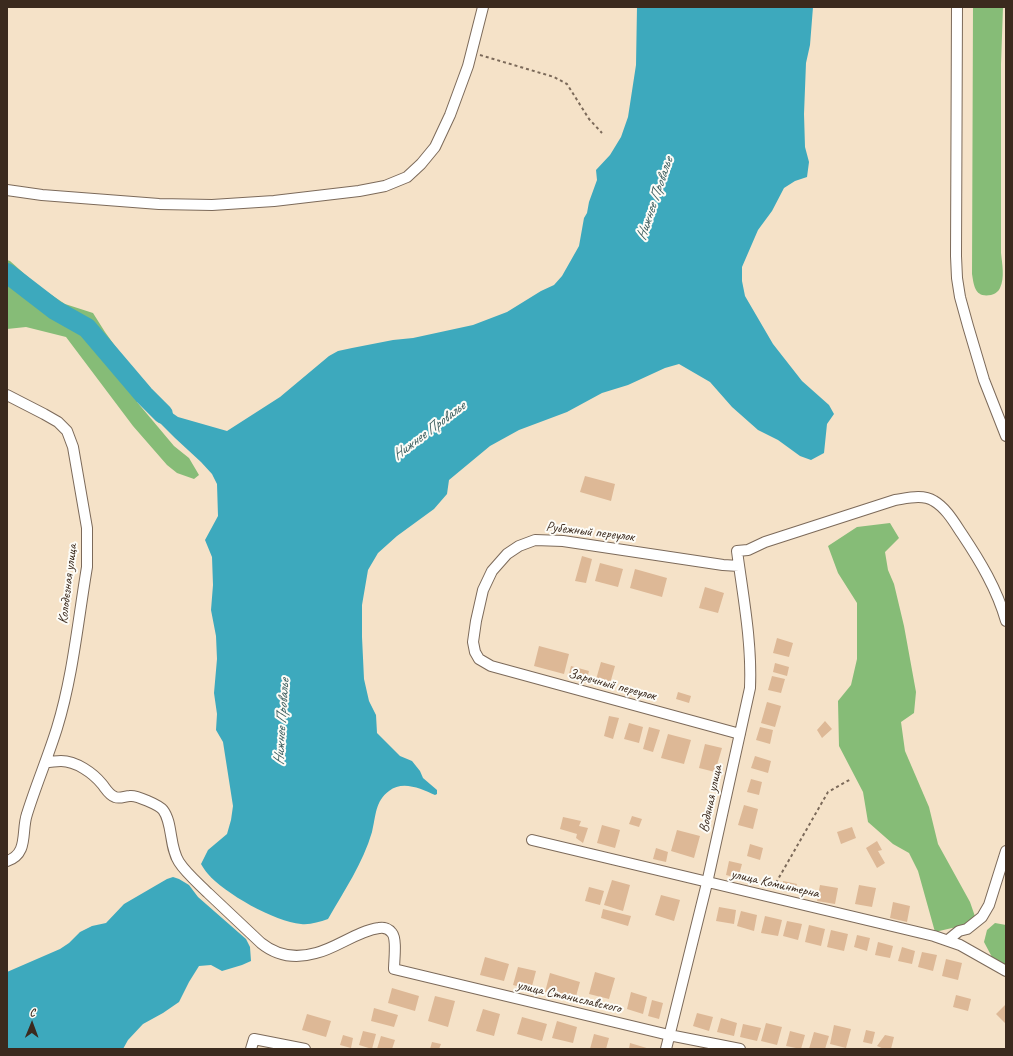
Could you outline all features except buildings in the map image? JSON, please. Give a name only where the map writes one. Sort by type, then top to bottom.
[{"type":"street","points":[[7,190],[42,195],[159,204],[212,205],[274,201],[359,191],[385,186],[407,177],[421,164],[435,147],[450,115],[471,53],[483,7]]},
{"type":"street","points":[[957,7],[957,278],[966,319],[984,380],[1006,436]]},
{"type":"street","name":"Колодезная улица","points":[[7,395],[58,422],[67,431],[73,447],[88,528],[87,567],[68,683],[57,728],[26,816],[23,845],[19,853],[13,859],[7,861]]},
{"type":"street","name":"Водяная улица","points":[[666,1049],[707,882],[750,688],[751,668],[738,551],[748,550],[765,542],[895,500],[916,497],[933,500],[944,508],[988,575],[1006,621]]},
{"type":"street","name":"Рубежный переулок","points":[[479,659],[473,642],[483,590],[492,571],[507,554],[519,546],[535,540],[563,541],[723,565],[739,566]]},
{"type":"street","name":"Заречный переулок","points":[[479,659],[491,666],[740,734]]},
{"type":"street","name":"улица Станиславского","points":[[46,762],[62,761],[72,763],[84,768],[95,776],[109,793],[115,797],[121,798],[131,795],[159,806],[163,810],[167,819],[173,852],[178,862],[260,943],[270,950],[282,955],[298,956],[316,953],[369,930],[380,927],[388,929],[393,934],[394,970],[669,1035],[740,1049]]},
{"type":"street","name":"улица Коминтерна","points":[[532,840],[948,940],[960,945],[1006,971]]},
{"type":"street","points":[[948,940],[959,931],[966,929],[982,917],[989,905],[1006,851]]},
{"type":"street","points":[[253,1044],[305,1049]]},
{"type":"path","points":[[471,53],[554,77],[567,84],[589,120],[602,133]]},
{"type":"path","points":[[767,897],[828,792],[851,779]]},
{"type":"green space","points":[[973,7],[1003,7],[1001,64],[1001,253],[1003,275],[1002,284],[999,290],[992,295],[982,295],[978,293],[972,274]]},
{"type":"green space","points":[[7,260],[38,286],[65,304],[93,313],[138,378],[137,402],[174,446],[189,458],[199,475],[194,479],[177,473],[167,465],[133,426],[66,337],[26,327],[7,329]]},
{"type":"green space","points":[[890,523],[899,538],[885,552],[888,570],[894,584],[904,626],[916,692],[914,713],[901,722],[905,751],[929,807],[938,844],[970,902],[978,925],[952,928],[935,932],[918,871],[909,853],[893,844],[868,822],[863,792],[839,746],[838,701],[851,685],[857,659],[857,603],[838,573],[828,546],[857,527]]},
{"type":"green space","points":[[995,923],[1006,925],[1006,965],[993,959],[984,942],[987,930]]},
{"type":"water","name":"Нижнее Провалье","points":[[637,7],[813,7],[810,45],[806,63],[804,114],[805,147],[809,162],[807,177],[795,181],[784,188],[772,211],[758,230],[742,267],[742,281],[745,296],[773,344],[802,381],[829,405],[834,414],[827,424],[824,453],[811,460],[800,456],[778,440],[758,430],[732,407],[710,382],[679,364],[665,368],[628,385],[602,393],[567,412],[519,430],[490,446],[449,480],[447,494],[434,509],[397,536],[378,553],[368,570],[362,605],[364,679],[369,701],[376,715],[377,733],[400,756],[412,761],[420,771],[423,778],[437,790],[437,794],[435,795],[418,788],[406,786],[400,786],[389,791],[384,795],[379,804],[364,855],[328,919],[314,923],[301,924],[278,918],[238,898],[226,890],[208,874],[201,864],[208,850],[227,834],[233,806],[223,742],[216,730],[217,714],[214,693],[217,659],[216,636],[211,610],[213,585],[212,557],[205,540],[218,516],[217,484],[212,474],[201,462],[153,416],[143,403],[144,395],[152,394],[165,408],[178,417],[227,431],[280,397],[329,356],[338,351],[393,340],[413,338],[473,325],[507,312],[541,291],[554,285],[562,276],[579,246],[584,218],[587,213],[589,202],[597,180],[596,170],[610,155],[621,137],[628,117],[636,65]]},
{"type":"water","points":[[173,877],[189,885],[198,897],[246,939],[250,947],[251,961],[222,971],[211,965],[199,966],[179,1002],[143,1024],[128,1040],[123,1049],[7,1049],[7,972],[60,949],[69,943],[80,932],[92,926],[106,923],[124,904]]},
{"type":"waterway","points":[[7,273],[55,310],[87,328],[144,395],[163,414]]}]
